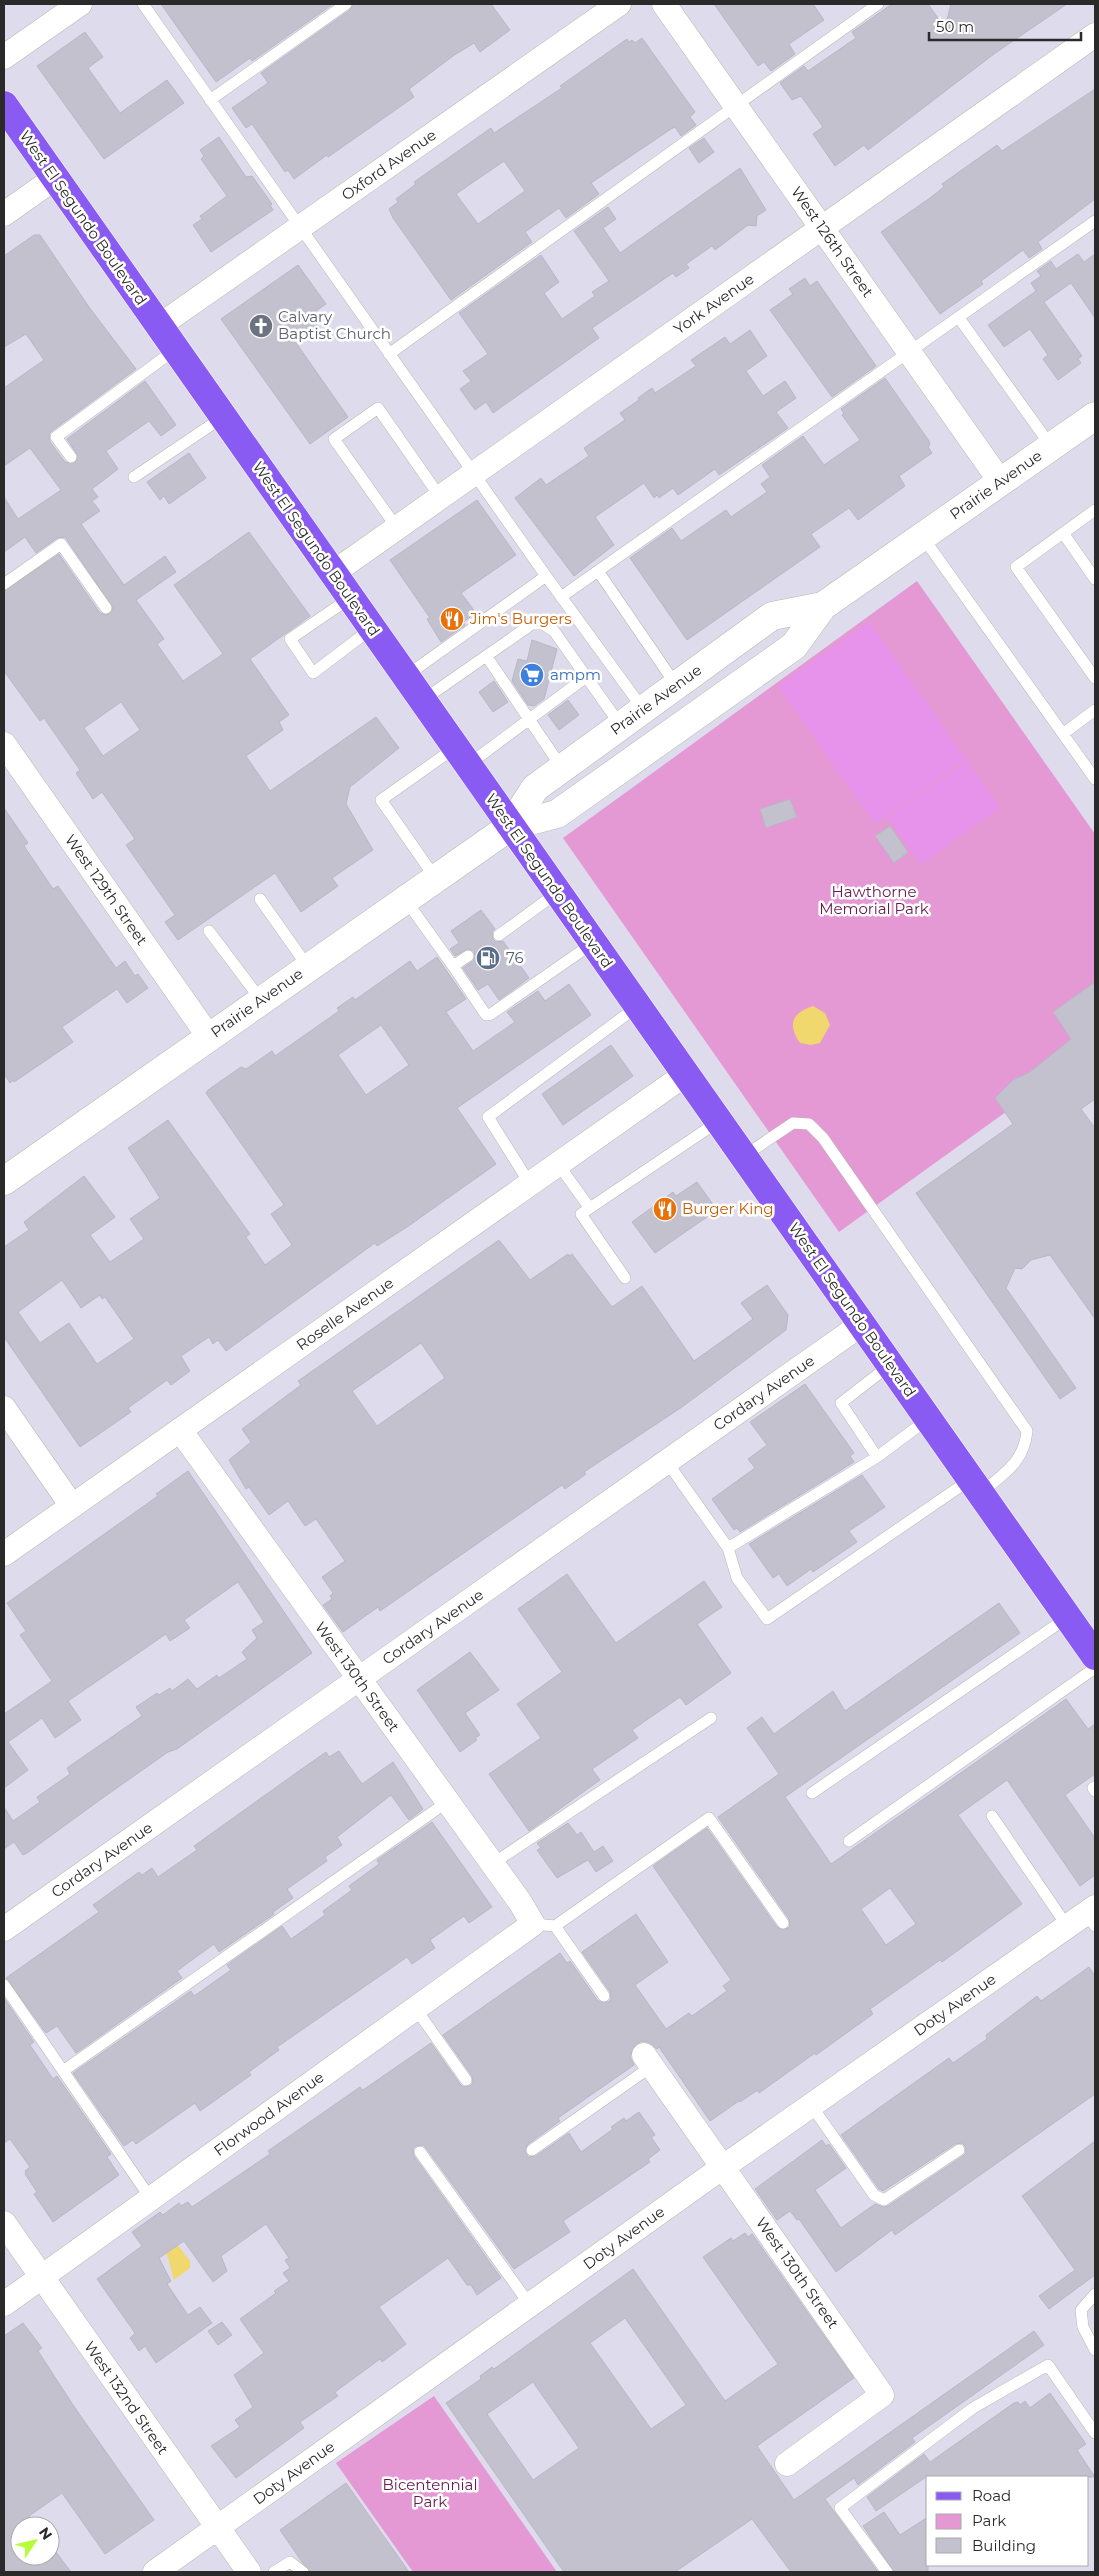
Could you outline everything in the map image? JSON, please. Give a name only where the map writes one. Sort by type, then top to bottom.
[{"type":"main road","name":"West El Segundo Boulevard","points":[[4,105],[1095,1656]]},
{"type":"main road","name":"Prairie Avenue","points":[[4,1181],[511,826],[557,814],[794,646],[823,606],[1095,416]]},
{"type":"main road","name":"Prairie Avenue","points":[[511,826],[535,788],[772,616],[823,606]]},
{"type":"street","points":[[4,58],[80,4]]},
{"type":"street","name":"Oxford Avenue","points":[[159,326],[619,4]]},
{"type":"street","name":"West 126th Street","points":[[664,4],[1000,481]]},
{"type":"street","name":"York Avenue","points":[[333,573],[1095,35]]},
{"type":"street","points":[[4,214],[55,178]]},
{"type":"street","name":"West 129th Street","points":[[4,744],[209,1037]]},
{"type":"street","name":"Roselle Avenue","points":[[4,1554],[686,1074]]},
{"type":"street","name":"Cordary Avenue","points":[[4,1929],[862,1324]]},
{"type":"street","points":[[4,1408],[72,1506]]},
{"type":"street","name":"West 130th Street","points":[[180,1430],[492,1864],[544,1925]]},
{"type":"street","name":"Doty Avenue","points":[[155,2572],[811,2105],[1086,1918]]},
{"type":"street","name":"Florwood Avenue","points":[[4,2304],[416,2009],[544,1925]]},
{"type":"street","name":"West 130th Street","points":[[648,2061],[882,2395],[787,2464]]},
{"type":"street","name":"West 132nd Street","points":[[4,2223],[249,2572]]},
{"type":"lane","points":[[143,4],[546,576],[643,709]]},
{"type":"lane","points":[[210,100],[346,4]]},
{"type":"lane","points":[[389,354],[735,104],[878,4]]},
{"type":"lane","points":[[561,597],[1095,221]]},
{"type":"lane","points":[[959,318],[1051,446]]},
{"type":"lane","points":[[71,457],[56,437],[176,349]]},
{"type":"lane","points":[[397,528],[334,438],[378,408],[440,497]]},
{"type":"lane","points":[[134,477],[223,417]]},
{"type":"lane","points":[[1095,510],[1016,567],[1095,678]]},
{"type":"lane","points":[[1063,533],[1095,579]]},
{"type":"lane","points":[[922,536],[1095,779]]},
{"type":"lane","points":[[4,584],[61,544],[106,608]]},
{"type":"lane","points":[[598,572],[676,685]]},
{"type":"lane","points":[[406,676],[546,576]]},
{"type":"lane","points":[[350,598],[290,639],[313,673],[371,629]]},
{"type":"lane","points":[[423,700],[532,624],[543,624],[554,631],[621,726]]},
{"type":"lane","points":[[487,657],[562,768]]},
{"type":"lane","points":[[436,879],[381,800],[529,719],[586,677]]},
{"type":"lane","points":[[1064,734],[1095,710]]},
{"type":"lane","points":[[499,935],[558,892]]},
{"type":"lane","points":[[260,899],[308,967]]},
{"type":"lane","points":[[406,899],[486,1015],[491,1014],[593,943]]},
{"type":"lane","points":[[209,931],[261,1000]]},
{"type":"lane","points":[[453,966],[468,956]]},
{"type":"lane","points":[[530,1184],[488,1117],[638,1006]]},
{"type":"lane","points":[[625,1278],[581,1214],[719,1121]]},
{"type":"lane","points":[[667,1462],[728,1548],[737,1578],[767,1619],[1018,1461],[1026,1446],[1027,1431],[823,1138],[809,1124],[793,1123],[744,1156]]},
{"type":"lane","points":[[558,1164],[589,1207]]},
{"type":"lane","points":[[877,1457],[841,1403],[890,1365]]},
{"type":"lane","points":[[728,1548],[877,1457],[928,1419]]},
{"type":"lane","points":[[812,1792],[1068,1617]]},
{"type":"lane","points":[[849,1841],[1095,1668]]},
{"type":"lane","points":[[492,1864],[711,1718]]},
{"type":"lane","points":[[1095,1787],[1093,1788],[1095,1791]]},
{"type":"lane","points":[[63,2071],[447,1802]]},
{"type":"lane","points":[[992,1816],[1086,1918]]},
{"type":"lane","points":[[604,1996],[544,1925],[709,1818],[783,1923]]},
{"type":"lane","points":[[4,1985],[151,2199]]},
{"type":"lane","points":[[416,2009],[466,2080]]},
{"type":"lane","points":[[532,2150],[648,2061]]},
{"type":"lane","points":[[811,2105],[874,2195],[880,2199],[884,2200],[959,2150]]},
{"type":"lane","points":[[420,2152],[530,2305]]},
{"type":"lane","points":[[1095,2294],[1081,2310],[1083,2327],[1095,2350]]},
{"type":"lane","points":[[887,2572],[840,2508],[973,2408],[1048,2365],[1095,2433]]},
{"type":"lane","points":[[274,2572],[290,2562],[303,2572]]},
{"type":"green space","name":"Hawthorne Memorial Park","points":[[917,581],[1095,834],[1095,1048],[839,1232],[563,838]]},
{"type":"green space","name":"Bicentennial Park","points":[[434,2396],[557,2572],[413,2572],[336,2463]]},
{"type":"shaded area","points":[[869,622],[966,759],[875,824],[778,686]]},
{"type":"shaded area","points":[[967,761],[1000,808],[921,864],[887,817]]},
{"type":"shaded area","points":[[813,1006],[825,1013],[830,1025],[820,1043],[811,1045],[800,1043],[794,1030],[794,1020],[800,1012]]},
{"type":"shaded area","points":[[177,2244],[190,2261],[190,2268],[174,2280],[166,2251]]},
{"type":"building","points":[[161,4],[333,4],[252,61],[250,58],[216,82]]},
{"type":"building","points":[[353,4],[491,4],[510,30],[480,52],[474,43],[453,56],[409,89],[414,97],[294,179],[288,170],[285,172],[252,124],[246,128],[232,108],[268,83],[261,73],[350,10]]},
{"type":"building","points":[[714,4],[813,4],[824,20],[789,44],[795,54],[771,71],[764,62],[758,66]]},
{"type":"building","points":[[892,4],[928,4],[945,28],[951,4],[1067,4],[994,54],[868,150],[864,145],[835,166],[813,134],[823,127],[801,96],[792,100],[780,83],[804,66],[808,71],[856,38],[852,32]]},
{"type":"building","points":[[85,32],[103,57],[88,68],[120,113],[167,80],[184,103],[104,159],[37,66]]},
{"type":"building","points":[[642,38],[695,112],[690,117],[696,125],[681,136],[675,127],[671,129],[591,183],[599,194],[566,218],[559,208],[525,232],[532,242],[451,300],[393,218],[389,209],[398,202],[396,199],[416,184],[414,182],[491,128],[494,133],[562,88],[560,86],[627,39],[629,42],[632,40],[635,43]],"holes":[[[504,161],[525,191],[478,224],[456,194]]]},
{"type":"building","points":[[1095,89],[1095,199],[1038,242],[1042,249],[1029,258],[1023,250],[981,281],[983,284],[940,314],[881,232],[930,198],[944,187],[942,184],[997,145],[1002,151]]},
{"type":"building","points":[[219,137],[246,177],[252,176],[272,204],[270,205],[273,210],[211,252],[193,225],[202,219],[200,216],[227,196],[201,159],[204,156],[200,150]]},
{"type":"building","points":[[704,138],[714,152],[699,163],[689,148]]},
{"type":"building","points":[[740,168],[766,210],[757,216],[756,226],[748,225],[715,250],[712,246],[686,264],[689,268],[676,277],[673,273],[592,328],[599,338],[493,413],[486,402],[475,410],[460,389],[471,381],[463,371],[488,354],[459,313],[541,255],[559,282],[544,293],[562,319],[595,296],[592,292],[609,281],[574,231],[608,207],[616,219],[603,228],[620,253]]},
{"type":"building","points":[[34,235],[40,235],[89,307],[136,369],[49,434],[50,442],[65,462],[75,463],[78,456],[67,439],[145,381],[176,425],[161,436],[149,421],[106,451],[118,469],[92,489],[98,497],[92,501],[100,511],[81,524],[124,585],[165,556],[176,572],[136,600],[164,639],[157,644],[183,681],[223,654],[174,585],[249,532],[310,616],[250,659],[289,715],[279,722],[283,730],[246,756],[270,791],[376,717],[399,748],[350,787],[346,804],[373,850],[332,878],[338,886],[301,912],[275,873],[178,940],[165,922],[175,915],[126,845],[135,839],[102,792],[93,799],[76,773],[80,770],[44,718],[40,721],[4,671],[4,591],[59,554],[100,613],[107,615],[113,608],[65,537],[57,538],[36,553],[25,537],[4,552],[4,497],[18,519],[61,490],[30,448],[4,466],[4,388],[44,360],[26,334],[4,347],[4,256]],"holes":[[[121,702],[140,730],[103,756],[84,728]]]},
{"type":"building","points":[[1078,254],[1084,262],[1095,254],[1095,318],[1071,283],[1044,302],[1082,356],[1078,359],[1081,363],[1058,380],[1043,359],[1048,355],[1030,329],[1004,347],[988,325],[1036,291],[1031,283],[1041,276],[1037,271],[1051,261],[1056,269]]},
{"type":"building","points":[[298,265],[326,304],[310,315],[317,325],[294,340],[348,417],[310,444],[221,319]]},
{"type":"building","points":[[805,278],[810,286],[817,281],[876,366],[832,397],[770,310],[793,294],[789,289]]},
{"type":"building","points":[[750,330],[767,356],[746,371],[763,396],[785,381],[796,398],[776,412],[788,428],[719,475],[715,469],[678,495],[673,488],[659,498],[657,495],[654,498],[644,483],[595,517],[614,545],[574,576],[515,498],[541,478],[546,485],[589,456],[584,448],[625,420],[620,413],[652,388],[655,393],[696,366],[691,360],[725,337],[730,344]]},
{"type":"building","points":[[885,378],[929,441],[930,445],[928,447],[932,453],[899,476],[905,486],[858,520],[849,508],[811,534],[820,547],[687,640],[630,558],[672,528],[681,541],[726,510],[731,517],[767,492],[761,484],[770,477],[762,465],[803,436],[824,465],[860,440],[842,415],[844,413],[841,409]]},
{"type":"building","points":[[189,453],[206,478],[169,504],[164,496],[160,500],[147,482]]},
{"type":"building","points":[[477,500],[516,555],[461,593],[476,613],[463,622],[465,625],[441,642],[427,619],[430,618],[390,560]]},
{"type":"building","name":"ampm","points":[[532,640],[557,649],[544,699],[534,706],[528,705],[512,681],[518,659],[527,661]]},
{"type":"building","points":[[494,681],[508,702],[493,712],[479,692]]},
{"type":"building","points":[[568,700],[579,715],[559,730],[548,715]]},
{"type":"building","points":[[790,799],[797,817],[766,828],[760,809]]},
{"type":"building","points":[[4,808],[28,843],[24,846],[53,889],[58,886],[116,968],[125,961],[135,976],[138,974],[148,988],[127,1003],[117,989],[62,1027],[73,1042],[10,1083],[4,1074]]},
{"type":"building","points":[[890,826],[908,852],[894,863],[875,836]]},
{"type":"building","points":[[481,910],[495,929],[492,932],[493,939],[496,942],[503,941],[529,978],[499,1000],[488,984],[478,990],[463,968],[474,960],[474,951],[467,949],[455,956],[450,949],[459,943],[451,931]]},
{"type":"building","points":[[437,957],[466,999],[446,1012],[473,1051],[515,1022],[507,1012],[538,991],[545,1001],[569,984],[591,1015],[457,1108],[496,1164],[407,1227],[377,1246],[375,1243],[226,1351],[218,1340],[213,1344],[209,1337],[181,1356],[190,1371],[171,1385],[167,1380],[128,1408],[131,1412],[80,1447],[4,1337],[4,1247],[29,1230],[24,1222],[84,1176],[115,1217],[90,1235],[110,1262],[144,1239],[130,1219],[160,1198],[128,1148],[168,1120],[250,1234],[246,1237],[265,1265],[292,1245],[271,1214],[284,1205],[206,1093],[241,1067],[246,1069],[272,1051],[275,1056],[339,1011],[337,1008],[353,997],[355,1000],[410,961],[417,971]],"holes":[[[381,1025],[409,1065],[366,1095],[338,1055]],[[62,1280],[81,1308],[100,1295],[102,1299],[105,1297],[134,1339],[97,1364],[69,1323],[40,1343],[18,1312]]]},
{"type":"building","points":[[1095,982],[1095,1099],[1081,1109],[1095,1128],[1095,1319],[1050,1255],[1031,1260],[1022,1269],[1015,1268],[1006,1288],[1076,1388],[1060,1399],[916,1193],[1013,1124],[995,1098],[1013,1080],[1030,1072],[1071,1039],[1053,1012]]},
{"type":"building","points":[[611,1045],[633,1076],[563,1125],[542,1094]]},
{"type":"building","points":[[697,1182],[717,1210],[655,1253],[632,1222],[673,1192],[676,1196]]},
{"type":"building","points":[[499,1240],[530,1280],[568,1254],[569,1256],[572,1254],[612,1307],[642,1286],[694,1361],[753,1319],[741,1303],[767,1285],[788,1315],[786,1330],[682,1407],[584,1472],[586,1474],[565,1489],[562,1485],[380,1611],[378,1607],[343,1632],[323,1605],[332,1599],[330,1596],[333,1593],[322,1577],[345,1561],[316,1519],[305,1526],[288,1501],[269,1515],[249,1487],[246,1489],[229,1460],[251,1442],[242,1429],[301,1385],[298,1381]],"holes":[[[421,1343],[445,1378],[377,1426],[352,1391]]]},
{"type":"building","points":[[805,1384],[854,1453],[850,1456],[854,1462],[740,1532],[737,1528],[734,1530],[712,1499],[755,1468],[748,1459],[767,1445],[750,1422]]},
{"type":"building","points":[[188,1471],[312,1653],[177,1749],[168,1752],[27,1853],[23,1855],[14,1842],[4,1849],[4,1807],[13,1821],[40,1802],[37,1797],[70,1774],[67,1768],[142,1716],[136,1707],[157,1693],[159,1695],[170,1688],[172,1691],[188,1679],[197,1689],[217,1675],[219,1678],[247,1659],[242,1652],[257,1638],[252,1630],[264,1622],[238,1582],[184,1620],[190,1628],[170,1641],[166,1634],[68,1701],[81,1720],[55,1738],[42,1718],[8,1742],[28,1770],[4,1788],[4,1714],[52,1681],[20,1635],[26,1631],[7,1603],[158,1496],[156,1494]]},
{"type":"building","points":[[862,1475],[885,1507],[849,1531],[857,1542],[813,1572],[811,1569],[787,1586],[779,1574],[773,1578],[749,1544]]},
{"type":"building","points":[[567,1574],[616,1643],[704,1581],[722,1607],[697,1624],[731,1673],[686,1705],[680,1697],[632,1730],[638,1738],[592,1769],[600,1780],[529,1831],[489,1774],[541,1738],[517,1704],[562,1672],[518,1609]]},
{"type":"building","points":[[999,1603],[1020,1633],[785,1797],[831,1864],[1066,1699],[1088,1729],[1095,1724],[1095,1774],[1065,1795],[1095,1838],[1095,1875],[1080,1886],[1007,1780],[958,1815],[1022,1904],[942,1962],[940,1960],[870,2009],[873,2014],[816,2055],[815,2053],[759,2093],[758,2090],[710,2121],[659,2047],[657,2049],[650,2043],[643,2041],[636,2044],[630,2056],[634,2065],[558,2118],[560,2121],[528,2144],[525,2151],[528,2157],[536,2156],[569,2133],[581,2152],[613,2129],[611,2127],[624,2118],[626,2121],[639,2112],[655,2135],[651,2137],[660,2150],[648,2159],[650,2162],[563,2221],[570,2232],[514,2269],[426,2148],[423,2145],[416,2146],[413,2149],[414,2156],[501,2278],[477,2295],[471,2285],[467,2285],[448,2258],[379,2307],[406,2344],[382,2362],[380,2359],[335,2392],[338,2396],[300,2422],[304,2428],[236,2478],[211,2446],[240,2427],[235,2420],[253,2407],[234,2375],[264,2353],[240,2319],[276,2293],[274,2291],[289,2281],[283,2273],[290,2268],[285,2260],[289,2258],[266,2224],[221,2256],[227,2271],[213,2282],[184,2241],[159,2258],[171,2281],[167,2284],[188,2315],[200,2307],[212,2323],[156,2363],[145,2346],[139,2351],[130,2338],[135,2333],[97,2279],[142,2246],[132,2232],[160,2212],[163,2215],[179,2203],[181,2206],[188,2202],[192,2207],[270,2154],[268,2151],[360,2087],[363,2090],[431,2043],[460,2084],[463,2087],[470,2086],[473,2083],[472,2076],[443,2035],[560,1953],[567,1963],[570,1961],[598,2001],[608,2002],[611,1999],[610,1992],[582,1952],[636,1914],[668,1962],[635,1985],[666,2029],[689,2013],[692,2016],[727,1991],[723,1986],[731,1980],[653,1866],[707,1828],[777,1927],[783,1930],[790,1927],[789,1919],[718,1817],[779,1774],[747,1728],[762,1717],[774,1734],[833,1691],[845,1711]],"holes":[[[890,1888],[916,1924],[886,1945],[861,1909]]]},
{"type":"building","points":[[470,1652],[499,1690],[465,1713],[480,1735],[475,1738],[477,1740],[460,1752],[417,1690]]},
{"type":"building","points":[[339,1751],[362,1784],[393,1762],[423,1809],[409,1820],[391,1795],[337,1837],[342,1845],[325,1857],[327,1861],[287,1889],[293,1898],[273,1912],[274,1914],[219,1952],[214,1944],[177,1971],[182,1978],[76,2053],[57,2026],[46,2033],[6,1978],[99,1912],[93,1905],[139,1872],[142,1875],[152,1868],[158,1877],[197,1850],[194,1846],[326,1752],[329,1757]]},
{"type":"building","points":[[432,1822],[492,1907],[469,1923],[464,1916],[430,1940],[435,1948],[412,1964],[407,1957],[277,2047],[279,2050],[249,2072],[251,2075],[200,2111],[195,2103],[136,2144],[133,2140],[124,2146],[73,2073],[191,1991],[194,1996],[231,1970],[227,1965],[282,1926],[291,1939],[325,1915],[323,1911],[352,1890],[349,1886],[379,1864],[377,1860]]},
{"type":"building","points":[[568,1823],[577,1835],[581,1832],[594,1852],[603,1846],[613,1861],[596,1872],[588,1860],[557,1878],[537,1850],[541,1848],[537,1843]]},
{"type":"building","points":[[1089,1967],[1095,1976],[1095,2094],[895,2235],[892,2230],[836,2272],[799,2219],[797,2220],[790,2211],[777,2220],[755,2189],[822,2140],[826,2146],[829,2144],[846,2168],[815,2190],[841,2228],[875,2204],[884,2207],[888,2206],[963,2156],[966,2153],[965,2146],[962,2143],[955,2144],[883,2191],[879,2189],[841,2135],[949,2058],[953,2063],[987,2039],[986,2035],[1037,1996],[1041,2001]]},
{"type":"building","points":[[4,1998],[34,2042],[30,2045],[53,2079],[57,2076],[111,2154],[107,2157],[119,2175],[53,2222],[34,2194],[37,2192],[25,2174],[25,2171],[30,2167],[10,2139],[4,2143]]},
{"type":"building","points":[[1095,2141],[1095,2275],[1049,2309],[1039,2296],[1075,2270],[1022,2196]]},
{"type":"building","points":[[745,2233],[748,2237],[752,2234],[854,2378],[757,2446],[794,2500],[1034,2331],[1044,2345],[912,2438],[915,2442],[858,2485],[854,2478],[825,2499],[878,2572],[791,2572],[752,2519],[675,2572],[564,2572],[446,2403],[481,2379],[480,2376],[492,2367],[494,2369],[633,2269],[725,2401],[778,2364],[703,2257],[731,2238],[733,2241]],"holes":[[[625,2318],[686,2405],[651,2429],[590,2343]],[[533,2382],[579,2448],[533,2480],[487,2414]]]},
{"type":"building","points":[[222,2322],[232,2335],[218,2345],[208,2331]]},
{"type":"building","points":[[23,2323],[42,2348],[38,2351],[75,2408],[154,2520],[105,2554],[62,2493],[29,2516],[10,2516],[10,2566],[60,2566],[60,2557],[71,2572],[4,2572],[4,2336]]},
{"type":"building","points":[[1050,2393],[1086,2444],[1077,2450],[1095,2477],[926,2476],[876,2511],[867,2497],[924,2454],[930,2462],[1014,2403],[1018,2402],[1020,2405],[1025,2401],[1030,2408]]},
{"type":"building","points":[[346,2483],[409,2572],[310,2572],[302,2562],[280,2530]]},
{"type":"building","points":[[884,2512],[900,2535],[926,2518],[926,2566],[928,2566],[928,2572],[894,2572],[863,2526]]},
{"type":"place","name":"Calvary Baptist Church","points":[[261,326]]},
{"type":"place","name":"Jim's Burgers","points":[[452,619]]},
{"type":"place","name":"ampm","points":[[532,675]]},
{"type":"place","name":"76","points":[[488,958]]},
{"type":"place","name":"Burger King","points":[[665,1209]]}]
